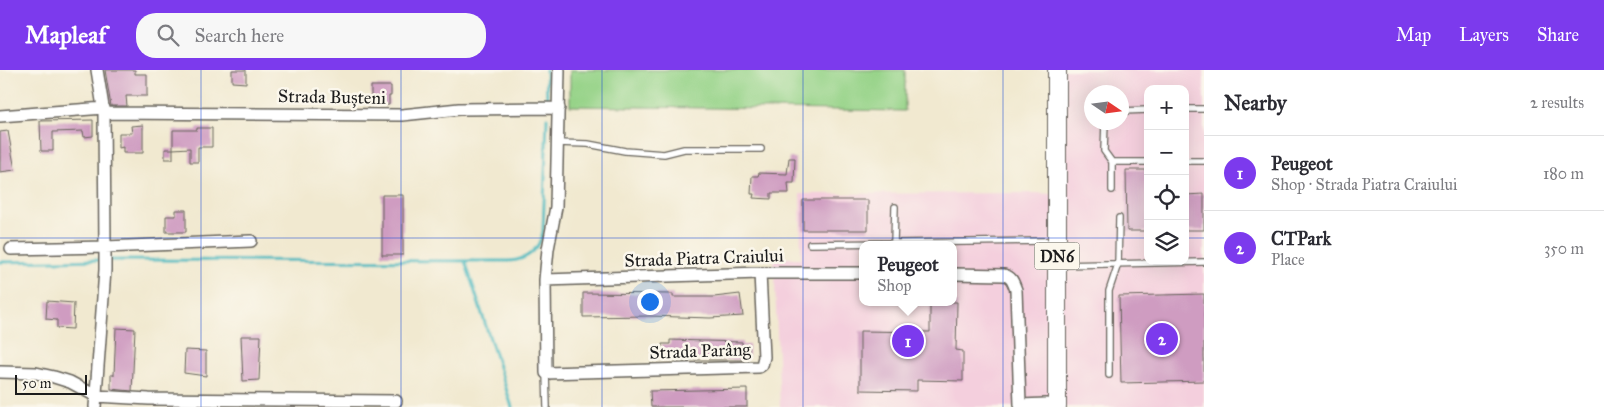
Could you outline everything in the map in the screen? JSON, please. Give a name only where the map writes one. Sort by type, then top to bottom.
[{"type":"highway","name":"DN6","points":[[1045,70],[1046,242],[1050,406]]},
{"type":"highway","name":"DN6","points":[[1050,406],[1057,265],[1057,70]]},
{"type":"street","points":[[96,401],[105,270],[104,110],[97,70]]},
{"type":"street","points":[[546,373],[546,280],[548,249],[556,207],[560,70]]},
{"type":"street","name":"Strada Bușteni","points":[[0,116],[104,110],[402,115],[459,109],[558,108]]},
{"type":"street","points":[[11,248],[105,248],[251,241]]},
{"type":"street","name":"Strada Piatra Craiului","points":[[546,280],[760,273],[859,273]]},
{"type":"street","name":"Strada Parâng","points":[[546,373],[759,367],[762,365],[764,357],[760,273]]},
{"type":"street","points":[[957,274],[1004,275],[1013,281],[1016,290],[1020,405],[1050,406]]},
{"type":"street","points":[[0,372],[36,373],[54,377],[70,382],[96,401],[148,399],[396,401]]},
{"type":"lane","points":[[1189,109],[1204,109]]},
{"type":"lane","points":[[1129,111],[1144,110]]},
{"type":"lane","points":[[1105,130],[1104,151],[1112,162],[1112,190]]},
{"type":"lane","points":[[557,143],[588,144],[625,151],[664,154],[684,149],[762,149]]},
{"type":"lane","points":[[1189,161],[1204,161]]},
{"type":"lane","points":[[1112,162],[1144,162]]},
{"type":"lane","points":[[894,241],[895,207]]},
{"type":"lane","points":[[1109,375],[1110,292],[1118,264],[1119,218]]},
{"type":"lane","points":[[957,243],[1046,242]]},
{"type":"lane","points":[[810,244],[859,243]]},
{"type":"lane","points":[[1057,265],[1204,262]]},
{"type":"lane","points":[[546,373],[547,407]]},
{"type":"shaded area","points":[[1060,70],[1204,70],[1204,407],[780,407],[774,258],[801,258],[800,194],[1036,193],[1065,195]]},
{"type":"green space","points":[[570,70],[905,70],[905,111],[570,106]]},
{"type":"building","points":[[105,70],[135,70],[135,74],[147,74],[147,96],[126,96],[127,106],[111,106]]},
{"type":"building","points":[[232,70],[246,70],[246,83],[232,82]]},
{"type":"building","points":[[371,86],[391,86],[389,105],[371,105]]},
{"type":"building","points":[[93,120],[93,136],[84,137],[83,131],[53,132],[53,151],[41,151],[40,121]]},
{"type":"building","points":[[143,125],[143,153],[123,153],[123,147],[119,148],[119,133],[132,133],[131,126]]},
{"type":"building","points":[[197,128],[212,128],[212,147],[198,147],[198,162],[190,162],[190,148],[173,149],[173,130],[197,130]]},
{"type":"building","points":[[8,131],[15,170],[0,172],[0,132]]},
{"type":"building","points":[[165,149],[173,149],[173,159],[165,159]]},
{"type":"building","points":[[789,158],[795,158],[794,183],[788,183],[789,193],[771,193],[771,199],[753,198],[754,194],[751,194],[752,176],[758,176],[759,173],[787,174]]},
{"type":"building","points":[[1126,170],[1144,170],[1144,231],[1127,231]]},
{"type":"building","points":[[1204,194],[1204,230],[1189,230],[1189,195]]},
{"type":"building","points":[[382,195],[403,195],[403,255],[382,255]]},
{"type":"building","points":[[803,200],[868,200],[868,230],[803,230]]},
{"type":"building","points":[[176,210],[186,210],[186,232],[166,232],[166,216],[176,216]]},
{"type":"building","points":[[583,293],[673,294],[673,297],[714,297],[740,294],[743,316],[710,318],[649,316],[583,317]]},
{"type":"building","points":[[1204,294],[1204,381],[1121,383],[1119,296]]},
{"type":"building","points":[[47,301],[74,303],[73,329],[57,328],[57,320],[46,319]]},
{"type":"building","points":[[930,306],[957,306],[956,350],[963,351],[963,381],[917,380],[917,391],[860,390],[860,331],[930,332]]},
{"type":"building","points":[[116,328],[135,329],[132,391],[111,389],[111,375],[114,375]]},
{"type":"building","points":[[241,336],[261,336],[259,380],[243,381]]},
{"type":"building","points":[[670,340],[742,342],[742,345],[749,345],[749,356],[742,356],[742,360],[668,360],[668,357],[662,357],[662,344],[670,344]]},
{"type":"building","points":[[185,350],[206,351],[206,376],[184,373]]},
{"type":"building","points":[[747,389],[747,407],[651,407],[650,391]]},
{"type":"waterway","points":[[546,70],[547,101]]},
{"type":"waterway","points":[[108,260],[516,260],[527,256],[536,248],[543,231],[547,118]]},
{"type":"waterway","points":[[0,262],[102,260]]},
{"type":"waterway","points":[[465,261],[512,407]]},
{"type":"place","name":"CTPark","points":[[1162,339]]},
{"type":"place","name":"Peugeot","points":[[908,341]]}]
